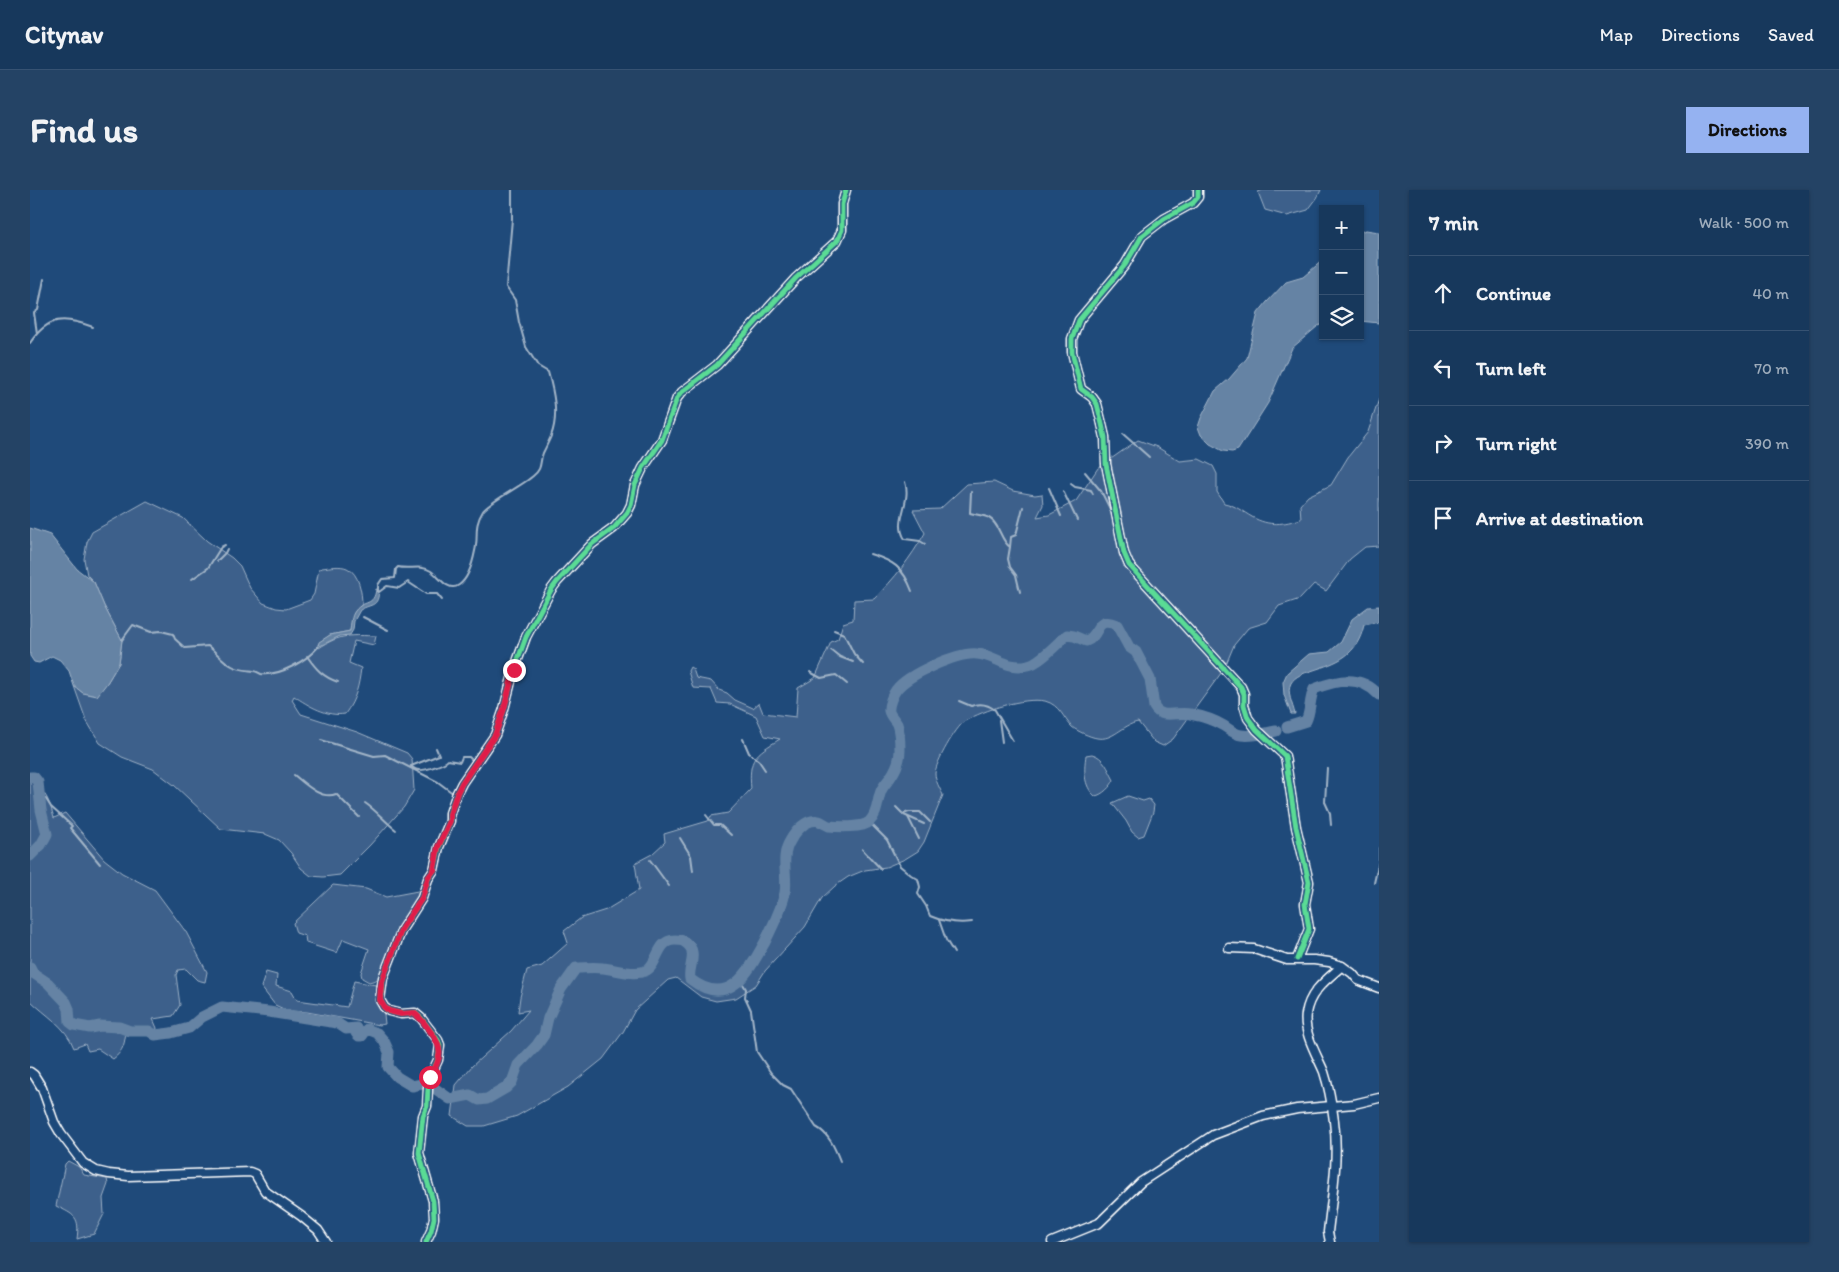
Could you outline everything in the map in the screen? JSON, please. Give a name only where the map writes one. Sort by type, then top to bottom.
[{"type":"street","points":[[426,1242],[434,1218],[433,1201],[419,1153],[430,1077],[438,1060],[440,1045],[421,1018],[414,1013],[401,1014],[389,1011],[380,1000],[383,978],[402,928],[422,898],[428,878],[434,870],[438,847],[450,821],[450,814],[457,793],[495,735],[520,649],[551,590],[592,544],[614,528],[628,513],[635,485],[643,468],[662,440],[677,398],[717,365],[796,278],[837,242],[842,230],[842,204],[846,190]]},
{"type":"street","points":[[1198,190],[1198,196],[1193,203],[1164,219],[1142,236],[1125,266],[1079,320],[1072,339],[1072,352],[1081,389],[1092,397],[1097,404],[1105,437],[1106,464],[1124,553],[1129,565],[1241,687],[1248,718],[1257,730],[1285,756],[1296,827],[1309,882],[1305,904],[1309,929],[1296,959]]},
{"type":"street","points":[[1229,948],[1254,949],[1287,960],[1329,962],[1342,966],[1358,980],[1379,988]]},
{"type":"street","points":[[1330,1242],[1328,1232],[1337,1156],[1332,1106],[1324,1074],[1312,1046],[1305,1016],[1308,1004],[1316,989],[1342,966]]},
{"type":"street","points":[[30,1072],[42,1088],[54,1122],[61,1134],[74,1154],[89,1167],[109,1174],[128,1176],[250,1172],[255,1174],[265,1191],[318,1230],[326,1242]]},
{"type":"street","points":[[1052,1242],[1099,1224],[1141,1182],[1213,1135],[1263,1116],[1297,1108],[1354,1104],[1379,1098]]},
{"type":"shaded area","points":[[1263,190],[1321,190],[1308,210],[1287,216],[1265,210],[1258,192]]},
{"type":"shaded area","points":[[1364,231],[1379,232],[1379,323],[1364,321]]},
{"type":"shaded area","points":[[1319,263],[1319,326],[1292,348],[1268,403],[1238,450],[1232,452],[1223,451],[1210,444],[1201,435],[1198,427],[1201,418],[1215,391],[1229,379],[1247,358],[1258,313],[1286,282],[1303,277]]},
{"type":"shaded area","points":[[1379,399],[1379,546],[1365,547],[1350,559],[1326,591],[1314,584],[1300,599],[1279,606],[1267,622],[1248,628],[1234,645],[1224,669],[1173,739],[1163,746],[1154,742],[1138,722],[1108,737],[1094,737],[1072,727],[1054,705],[1036,700],[993,709],[965,721],[957,730],[938,762],[935,776],[943,795],[924,842],[918,851],[886,867],[865,870],[848,877],[835,886],[822,898],[805,927],[765,971],[756,985],[736,998],[716,1001],[701,997],[676,978],[668,980],[635,1010],[623,1032],[603,1059],[568,1087],[517,1116],[484,1126],[468,1126],[452,1116],[456,1085],[472,1066],[511,1031],[529,1010],[518,1012],[527,970],[542,966],[568,943],[564,931],[581,918],[606,910],[639,890],[635,863],[652,854],[665,842],[664,834],[708,821],[711,816],[728,813],[751,789],[751,770],[755,758],[764,749],[780,739],[765,736],[756,716],[730,704],[717,703],[711,689],[693,688],[688,671],[690,667],[693,669],[696,678],[711,681],[719,690],[727,693],[735,700],[753,708],[759,703],[763,713],[796,717],[798,688],[815,678],[831,642],[838,639],[843,623],[853,620],[854,600],[874,599],[902,568],[925,533],[913,510],[940,509],[967,484],[994,482],[1013,491],[1035,495],[1042,494],[1043,505],[1037,517],[1049,515],[1076,501],[1098,468],[1138,440],[1157,447],[1180,461],[1199,459],[1213,466],[1217,474],[1217,492],[1224,503],[1265,522],[1276,524],[1294,521],[1301,519],[1300,505],[1308,496],[1331,485],[1348,457],[1368,432]]},
{"type":"shaded area","points":[[147,501],[183,518],[207,541],[232,558],[240,566],[250,588],[263,603],[276,608],[286,609],[310,600],[314,594],[319,569],[335,566],[344,567],[351,571],[357,579],[362,604],[354,613],[350,631],[330,635],[318,644],[319,648],[326,643],[346,636],[376,636],[374,645],[354,641],[349,663],[361,668],[358,686],[352,703],[345,714],[332,714],[318,710],[294,696],[292,700],[301,714],[357,732],[407,753],[412,759],[414,790],[404,807],[340,875],[311,876],[301,868],[279,840],[265,834],[221,829],[174,785],[153,769],[122,757],[100,743],[86,720],[74,686],[83,693],[107,683],[119,663],[122,640],[94,582],[87,575],[84,559],[87,542],[92,532]]},
{"type":"shaded area","points":[[30,528],[50,535],[77,569],[94,582],[122,640],[119,663],[97,696],[83,693],[74,686],[69,671],[60,660],[52,656],[39,663],[34,662],[30,656]]},
{"type":"shaded area","points":[[376,589],[379,590],[376,602],[360,610],[350,635],[340,636],[318,647],[319,642],[330,635],[350,631],[354,613],[358,607],[371,601]]},
{"type":"shaded area","points":[[1379,606],[1379,622],[1364,625],[1357,644],[1351,651],[1338,661],[1303,674],[1291,683],[1289,690],[1290,698],[1295,714],[1291,714],[1284,695],[1283,682],[1287,673],[1309,654],[1329,652],[1341,642],[1352,619],[1368,607]]},
{"type":"shaded area","points":[[1092,754],[1103,761],[1114,780],[1106,790],[1095,796],[1086,782],[1085,771],[1086,755]]},
{"type":"shaded area","points":[[30,780],[46,796],[54,818],[65,813],[104,859],[122,873],[155,890],[186,932],[207,972],[205,982],[197,980],[186,969],[178,970],[176,975],[180,1005],[173,1016],[153,1019],[157,1028],[155,1035],[149,1031],[126,1029],[120,1053],[113,1059],[98,1049],[88,1051],[85,1044],[74,1048],[61,1027],[30,1000]]},
{"type":"shaded area","points":[[1128,796],[1143,801],[1149,799],[1154,805],[1144,835],[1138,837],[1132,832],[1112,803]]},
{"type":"shaded area","points":[[333,885],[366,889],[386,897],[423,890],[383,978],[369,982],[362,978],[361,973],[369,949],[343,939],[337,953],[306,943],[305,936],[296,933],[293,923]]},
{"type":"shaded area","points":[[266,972],[277,975],[276,986],[292,991],[297,1000],[347,1007],[354,981],[381,986],[385,1024],[379,1025],[307,1012],[288,1011],[275,1005],[261,987]]},
{"type":"shaded area","points":[[68,1161],[79,1167],[84,1175],[107,1179],[108,1184],[103,1198],[104,1214],[94,1234],[77,1239],[77,1221],[68,1212],[56,1206],[65,1164]]},
{"type":"waterway","points":[[378,592],[378,585],[382,579],[395,578],[398,567],[427,569],[447,585],[451,587],[459,585],[467,574],[473,560],[477,526],[483,511],[536,473],[540,468],[543,453],[551,436],[555,412],[554,396],[548,372],[538,366],[526,347],[515,300],[506,287],[512,219],[512,190]]},
{"type":"waterway","points":[[37,333],[34,313],[38,310],[44,279]]},
{"type":"waterway","points":[[30,343],[43,328],[57,321],[73,321],[93,327]]},
{"type":"waterway","points":[[1123,434],[1149,457]]},
{"type":"waterway","points":[[1085,472],[1101,491],[1111,511]]},
{"type":"waterway","points":[[905,482],[907,489],[901,525],[902,532],[905,539],[920,541],[925,544]]},
{"type":"waterway","points":[[1071,484],[1075,487],[1091,490],[1093,494]]},
{"type":"waterway","points":[[1049,488],[1061,516]]},
{"type":"waterway","points":[[1063,491],[1077,520]]},
{"type":"waterway","points":[[971,492],[970,513],[985,516],[993,521],[1010,547],[1008,559],[1010,567],[1016,575],[1020,592]]},
{"type":"waterway","points":[[1010,547],[1011,537],[1016,535],[1023,507]]},
{"type":"waterway","points":[[192,579],[208,568],[221,547],[225,545]]},
{"type":"waterway","points":[[217,561],[227,549]]},
{"type":"waterway","points":[[870,554],[885,559],[896,566],[905,576],[912,591]]},
{"type":"waterway","points":[[379,592],[387,586],[399,588],[408,582],[426,594],[437,594],[442,600]]},
{"type":"waterway","points":[[363,617],[388,630]]},
{"type":"waterway","points":[[30,967],[33,973],[48,983],[66,1002],[69,1009],[70,1022],[74,1025],[90,1028],[100,1026],[119,1027],[130,1031],[149,1031],[155,1035],[189,1028],[202,1017],[222,1007],[269,1012],[337,1023],[346,1029],[356,1028],[356,1033],[359,1036],[362,1036],[367,1029],[377,1033],[384,1041],[389,1052],[388,1067],[397,1077],[412,1086],[427,1083],[450,1099],[470,1095],[479,1100],[487,1099],[506,1088],[512,1082],[518,1065],[544,1035],[548,1018],[561,989],[576,968],[600,968],[630,973],[645,971],[653,964],[664,944],[669,941],[680,940],[684,941],[692,951],[690,979],[704,987],[716,990],[726,989],[736,983],[752,965],[779,912],[786,887],[785,853],[792,837],[801,826],[814,821],[819,821],[829,826],[850,827],[866,824],[872,819],[881,791],[894,772],[900,754],[898,727],[889,711],[891,700],[896,690],[902,684],[934,665],[969,654],[983,655],[1014,666],[1028,665],[1043,657],[1067,635],[1086,641],[1094,635],[1101,624],[1110,623],[1117,625],[1129,647],[1136,652],[1150,679],[1154,707],[1157,711],[1165,714],[1185,713],[1203,717],[1241,735],[1276,731]]},
{"type":"waterway","points":[[122,640],[133,625],[151,632],[161,631],[173,634],[175,639],[185,648],[208,646],[232,666],[261,674],[276,673],[284,670],[300,662],[318,647]]},
{"type":"waterway","points":[[834,630],[844,634],[854,654],[863,664]]},
{"type":"waterway","points":[[831,650],[840,657],[853,662]]},
{"type":"waterway","points":[[307,656],[320,672],[338,682]]},
{"type":"waterway","points":[[810,672],[821,678],[836,675],[847,684]]},
{"type":"waterway","points":[[1287,727],[1306,721],[1314,689],[1331,683],[1340,681],[1356,682],[1372,688],[1379,695]]},
{"type":"waterway","points":[[959,701],[971,706],[989,706],[995,710],[1013,741]]},
{"type":"waterway","points":[[999,720],[1002,742]]},
{"type":"waterway","points":[[743,739],[749,753],[759,761],[765,770]]},
{"type":"waterway","points":[[321,740],[374,756],[385,755],[438,782],[454,794]]},
{"type":"waterway","points":[[411,766],[439,755],[436,748]]},
{"type":"waterway","points":[[411,766],[417,770],[422,770],[448,760],[460,762],[462,757],[469,757],[473,761]]},
{"type":"waterway","points":[[1327,768],[1325,802],[1330,813],[1331,825]]},
{"type":"waterway","points":[[294,775],[308,787],[319,793],[325,795],[336,794],[359,817]]},
{"type":"waterway","points":[[30,777],[34,777],[38,782],[41,810],[47,834],[41,845],[30,856]]},
{"type":"waterway","points":[[39,799],[46,799],[51,807],[72,826],[70,828],[100,864]]},
{"type":"waterway","points":[[365,803],[396,830]]},
{"type":"waterway","points":[[896,807],[903,814],[920,812],[930,822]]},
{"type":"waterway","points":[[706,815],[714,825],[720,825],[731,835]]},
{"type":"waterway","points":[[904,815],[924,824]]},
{"type":"waterway","points":[[908,817],[919,839]]},
{"type":"waterway","points":[[869,822],[887,840],[900,866],[918,879],[920,887],[918,894],[930,916],[951,922],[972,922]]},
{"type":"waterway","points":[[680,838],[691,856],[693,871]]},
{"type":"waterway","points":[[1374,883],[1379,861],[1379,848]]},
{"type":"waterway","points":[[862,849],[881,869]]},
{"type":"waterway","points":[[650,860],[669,886]]},
{"type":"waterway","points":[[939,920],[946,940],[954,953]]},
{"type":"waterway","points":[[736,983],[743,984],[746,989],[745,997],[751,1010],[757,1052],[771,1073],[783,1085],[791,1089],[816,1127],[828,1137],[840,1161]]},
{"type":"cycle path","points":[[426,1242],[434,1218],[433,1201],[419,1153],[430,1077],[438,1060],[440,1045],[421,1018],[415,1013],[401,1014],[389,1011],[380,1000],[383,978],[402,929],[422,898],[428,879],[434,870],[439,847],[450,821],[450,813],[457,793],[495,735],[526,637],[551,590],[592,544],[614,528],[627,513],[631,505],[635,485],[643,468],[662,440],[677,398],[717,365],[796,278],[837,241],[842,230],[842,204],[846,190]]},
{"type":"cycle path","points":[[1198,190],[1198,197],[1193,203],[1164,219],[1142,236],[1125,265],[1079,320],[1072,339],[1072,352],[1081,389],[1092,397],[1097,404],[1105,437],[1106,464],[1124,553],[1129,565],[1241,687],[1248,718],[1257,730],[1285,756],[1296,827],[1309,882],[1305,904],[1309,929],[1297,959]]},
{"type":"route","points":[[430,1077],[438,1060],[440,1045],[438,1040],[421,1018],[414,1013],[401,1014],[389,1011],[384,1007],[380,1000],[381,986],[402,928],[422,898],[428,878],[434,870],[438,847],[450,821],[450,814],[457,793],[495,735],[514,670]]}]
